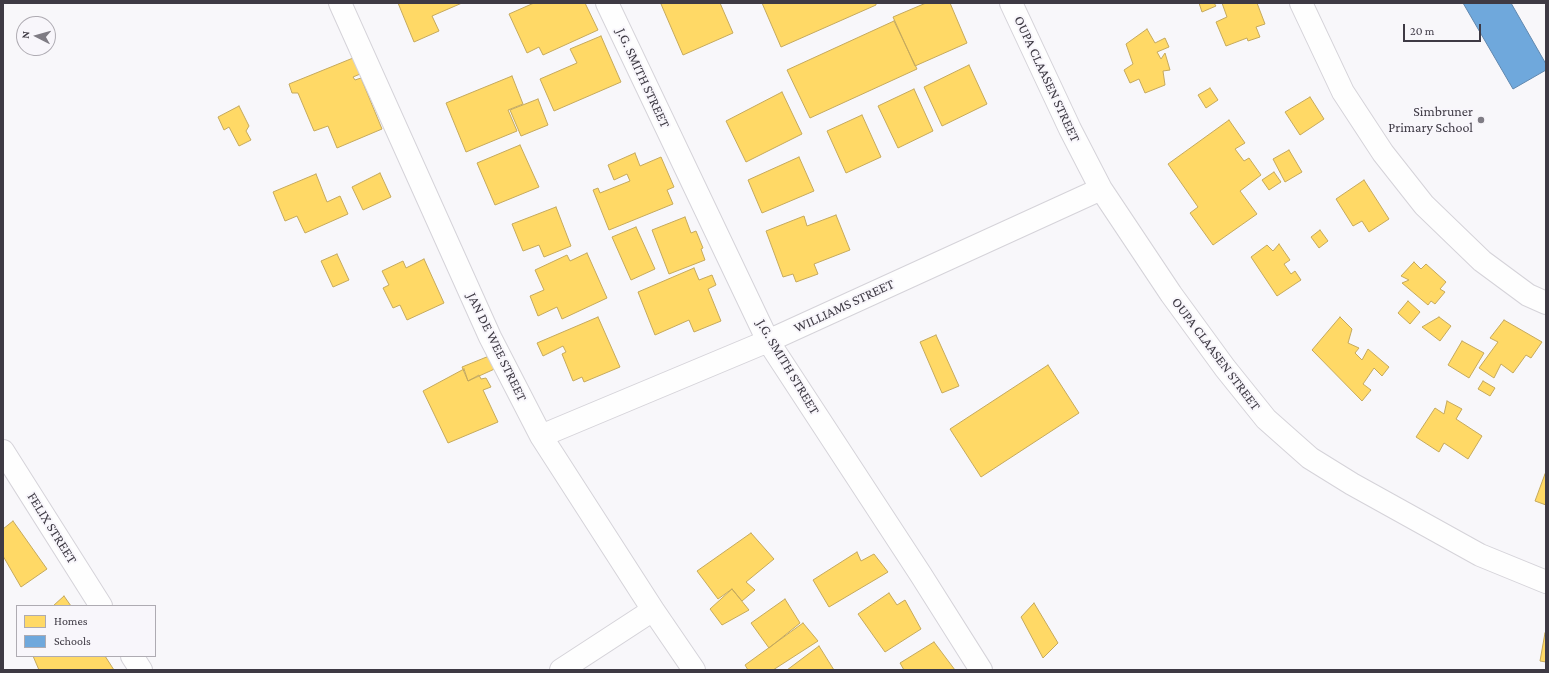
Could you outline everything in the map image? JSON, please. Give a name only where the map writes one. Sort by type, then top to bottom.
[{"type":"street","name":"JAN DE WEE STREET","points":[[340,3],[490,337],[541,436],[653,610],[694,670]]},
{"type":"street","name":"J.G. SMITH STREET","points":[[607,3],[768,341],[921,574],[981,670]]},
{"type":"street","name":"OUPA CLAASEN STREET","points":[[1011,3],[1070,129],[1101,189],[1171,294],[1225,368],[1266,419],[1310,458],[1352,484],[1480,555],[1546,582]]},
{"type":"street","points":[[1300,3],[1343,92],[1383,153],[1424,205],[1482,261],[1528,294],[1546,303]]},
{"type":"street","name":"WILLIAMS STREET","points":[[541,436],[768,341],[1101,189]]},
{"type":"street","name":"FELIX STREET","points":[[3,451],[100,605]]},
{"type":"street","points":[[561,670],[653,610]]},
{"type":"street","points":[[133,657],[141,670]]},
{"type":"building: Homes","points":[[398,3],[462,3],[432,16],[439,31],[414,42]]},
{"type":"building: Homes","points":[[534,3],[585,3],[598,30],[543,55],[539,47],[527,53],[509,14]]},
{"type":"building: Homes","points":[[720,3],[733,33],[683,55],[661,4]]},
{"type":"building: Homes","points":[[762,3],[876,3],[876,5],[781,47]]},
{"type":"building: Homes","points":[[926,3],[950,3],[967,43],[915,66],[893,17]]},
{"type":"building: Homes","points":[[1199,3],[1214,3],[1216,6],[1202,12]]},
{"type":"building: Homes","points":[[1222,3],[1257,3],[1265,24],[1256,27],[1260,37],[1248,41],[1247,38],[1226,46],[1216,22],[1227,17]]},
{"type":"building: Homes","points":[[894,21],[917,69],[810,118],[787,70]]},
{"type":"building: Homes","points":[[1147,29],[1155,43],[1165,38],[1169,47],[1157,52],[1161,59],[1165,53],[1170,70],[1163,71],[1165,85],[1145,93],[1139,79],[1130,83],[1124,70],[1133,64],[1126,44]]},
{"type":"building: Homes","points":[[601,36],[621,82],[554,111],[540,79],[577,63],[570,49]]},
{"type":"building: Homes","points":[[358,56],[365,72],[353,77],[355,80],[361,78],[382,129],[337,148],[328,126],[314,131],[298,93],[292,93],[289,84]]},
{"type":"building: Homes","points":[[969,65],[987,104],[942,126],[924,87]]},
{"type":"building: Homes","points":[[512,76],[523,104],[508,110],[517,131],[466,152],[446,103]]},
{"type":"building: Homes","points":[[1210,88],[1218,100],[1206,108],[1198,95]]},
{"type":"building: Homes","points":[[914,89],[933,131],[898,148],[878,106]]},
{"type":"building: Homes","points":[[782,92],[802,134],[746,162],[726,121]]},
{"type":"building: Homes","points":[[1310,97],[1324,119],[1300,135],[1285,112]]},
{"type":"building: Homes","points":[[538,99],[548,125],[521,136],[510,110]]},
{"type":"building: Homes","points":[[239,106],[249,126],[246,131],[251,140],[239,146],[229,127],[224,130],[218,117]]},
{"type":"building: Homes","points":[[862,115],[881,157],[846,173],[827,131]]},
{"type":"building: Homes","points":[[1229,120],[1245,143],[1235,149],[1244,161],[1249,158],[1261,175],[1240,191],[1257,214],[1213,245],[1190,213],[1198,207],[1168,164]]},
{"type":"building: Homes","points":[[520,145],[539,187],[495,205],[477,163]]},
{"type":"building: Homes","points":[[1289,150],[1302,172],[1285,182],[1273,159]]},
{"type":"building: Homes","points":[[635,153],[640,166],[661,157],[674,187],[667,190],[673,204],[609,230],[593,190],[598,188],[600,193],[630,181],[627,174],[614,180],[608,165]]},
{"type":"building: Homes","points":[[799,157],[814,191],[762,213],[748,180]]},
{"type":"building: Homes","points":[[1274,172],[1281,182],[1269,190],[1262,180]]},
{"type":"building: Homes","points":[[380,173],[391,197],[363,210],[352,187]]},
{"type":"building: Homes","points":[[316,174],[327,202],[340,196],[348,214],[305,233],[297,216],[285,221],[273,192]]},
{"type":"building: Homes","points":[[1364,180],[1389,219],[1369,232],[1362,221],[1353,226],[1336,199]]},
{"type":"building: Homes","points":[[556,207],[571,246],[544,257],[539,245],[523,251],[512,224]]},
{"type":"building: Homes","points":[[836,215],[850,250],[814,264],[818,274],[796,282],[793,274],[783,277],[766,231],[804,216],[807,226]]},
{"type":"building: Homes","points":[[685,217],[691,233],[696,231],[703,248],[701,249],[705,260],[669,274],[652,230]]},
{"type":"building: Homes","points":[[636,227],[655,269],[631,280],[612,237]]},
{"type":"building: Homes","points":[[1320,230],[1328,241],[1319,248],[1311,237]]},
{"type":"building: Homes","points":[[1279,244],[1290,260],[1284,264],[1291,274],[1295,271],[1301,280],[1277,296],[1251,257],[1267,245],[1273,251]]},
{"type":"building: Homes","points":[[587,253],[607,298],[562,319],[557,307],[538,316],[530,296],[544,290],[535,270],[567,255],[570,261]]},
{"type":"building: Homes","points":[[337,254],[349,280],[333,287],[321,261]]},
{"type":"building: Homes","points":[[424,259],[444,303],[407,320],[400,305],[393,308],[383,288],[389,285],[382,271],[403,261],[406,268]]},
{"type":"building: Homes","points":[[1414,262],[1421,269],[1426,264],[1446,282],[1440,289],[1445,292],[1435,304],[1431,301],[1428,305],[1402,283],[1409,280],[1401,276]]},
{"type":"building: Homes","points":[[694,268],[699,280],[712,275],[716,285],[708,289],[721,321],[694,332],[689,320],[655,335],[638,292]]},
{"type":"building: Homes","points":[[1408,301],[1420,312],[1410,324],[1398,313]]},
{"type":"building: Homes","points":[[598,317],[620,367],[584,382],[582,377],[573,381],[562,354],[566,352],[563,346],[543,356],[537,343]]},
{"type":"building: Homes","points":[[1340,317],[1352,329],[1348,343],[1359,348],[1355,353],[1362,360],[1368,349],[1389,367],[1382,376],[1374,368],[1363,384],[1371,390],[1362,401],[1312,350]]},
{"type":"building: Homes","points":[[1439,317],[1451,326],[1440,341],[1422,327]]},
{"type":"building: Homes","points":[[1504,320],[1542,342],[1531,358],[1526,355],[1513,373],[1501,364],[1494,378],[1479,368],[1498,342],[1490,338]]},
{"type":"building: Homes","points":[[936,335],[959,386],[942,393],[920,342]]},
{"type":"building: Homes","points":[[1462,341],[1484,353],[1469,378],[1448,365]]},
{"type":"building: Homes","points":[[494,354],[499,367],[468,381],[462,367]]},
{"type":"building: Homes","points":[[1048,365],[1079,413],[981,477],[950,429]]},
{"type":"building: Homes","points":[[464,369],[468,381],[479,375],[481,379],[486,378],[491,387],[483,390],[498,422],[448,443],[423,391]]},
{"type":"building: Homes","points":[[1483,381],[1495,388],[1490,396],[1478,389]]},
{"type":"building: Homes","points":[[1447,401],[1462,409],[1456,419],[1482,436],[1468,459],[1444,443],[1439,452],[1416,437],[1435,408],[1444,414]]},
{"type":"building: Homes","points":[[1546,474],[1546,505],[1535,501]]},
{"type":"building: Homes","points":[[13,521],[47,569],[21,587],[3,556],[3,529]]},
{"type":"building: Homes","points":[[751,533],[774,559],[746,582],[755,590],[742,601],[732,589],[718,599],[697,571]]},
{"type":"building: Homes","points":[[857,552],[861,561],[874,554],[888,572],[829,607],[813,580]]},
{"type":"building: Homes","points":[[732,589],[749,610],[722,625],[710,609]]},
{"type":"building: Homes","points":[[889,593],[897,605],[905,600],[921,629],[885,652],[858,614]]},
{"type":"building: Homes","points":[[64,596],[70,605],[54,605]]},
{"type":"building: Homes","points":[[785,599],[800,623],[769,648],[751,623]]},
{"type":"building: Homes","points":[[1034,603],[1058,643],[1043,658],[1021,617]]},
{"type":"building: Homes","points":[[803,623],[818,641],[773,670],[748,670],[745,665]]},
{"type":"building: Homes","points":[[1546,633],[1546,662],[1540,661]]},
{"type":"building: Homes","points":[[934,642],[955,670],[904,670],[900,663]]},
{"type":"building: Homes","points":[[819,646],[834,670],[787,670]]},
{"type":"building: Homes","points":[[33,657],[106,657],[114,670],[39,670]]},
{"type":"building: Schools","points":[[1463,3],[1511,3],[1546,64],[1546,70],[1513,89]]},
{"type":"place","name":"Simbruner Primary School","points":[[1481,120]]}]
